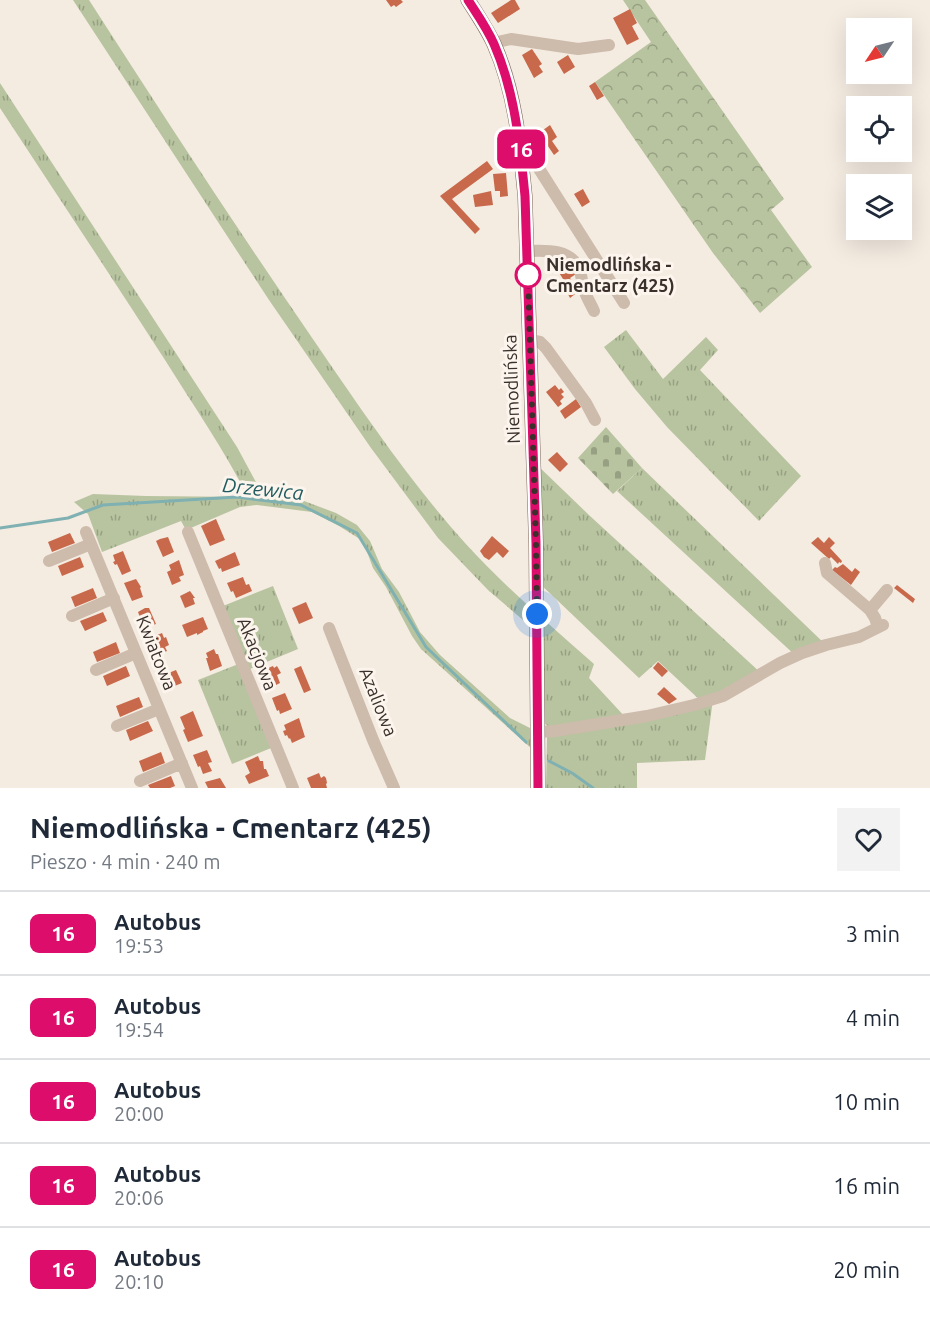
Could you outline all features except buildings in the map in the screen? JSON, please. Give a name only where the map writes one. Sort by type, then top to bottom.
[{"type":"main road","name":"Niemodlińska","points":[[468,0],[494,44],[509,90],[522,164],[536,543],[538,788]]},
{"type":"street","points":[[494,44],[512,39],[579,49],[609,45]]},
{"type":"street","points":[[522,164],[536,164],[624,303]]},
{"type":"street","points":[[527,252],[542,250],[559,252],[575,261],[594,311]]},
{"type":"street","points":[[530,340],[540,342],[546,348],[596,420]]},
{"type":"street","name":"Akacjowa","points":[[188,532],[293,788]]},
{"type":"street","name":"Kwiatowa","points":[[49,561],[89,538],[192,788]]},
{"type":"street","points":[[538,732],[565,730],[647,716],[694,705],[723,696],[802,653],[859,637],[880,626],[870,610],[827,573],[825,563]]},
{"type":"street","points":[[870,610],[887,590]]},
{"type":"street","points":[[72,616],[114,598]]},
{"type":"street","name":"Azaliowa","points":[[329,628],[394,788]]},
{"type":"street","points":[[96,670],[136,653]]},
{"type":"street","points":[[117,726],[159,709]]},
{"type":"street","points":[[140,781],[182,763]]},
{"type":"green space","points":[[73,0],[89,0],[260,262],[407,473],[480,559],[594,664],[589,678],[627,719],[702,702],[658,661],[639,678],[537,581],[534,462],[762,674],[713,699],[705,760],[637,763],[637,788],[546,788],[547,737],[555,731],[545,724],[537,632],[488,590],[438,538],[371,448],[269,300]]},
{"type":"green space","points":[[623,0],[645,0],[784,199],[771,210],[812,267],[760,313],[713,253],[595,82],[651,42]]},
{"type":"green space","points":[[0,83],[237,447],[264,497],[304,501],[336,513],[357,525],[370,541],[382,569],[399,592],[420,632],[440,655],[510,718],[532,729],[532,749],[421,649],[373,568],[363,541],[312,512],[257,505],[240,507],[186,530],[181,521],[102,552],[88,514],[74,502],[93,494],[248,497],[197,410],[0,108]]},
{"type":"green space","points":[[626,330],[663,379],[706,337],[718,350],[700,370],[801,476],[759,521],[667,427],[604,347]]},
{"type":"green space","points":[[606,427],[642,468],[613,494],[578,458]]},
{"type":"green space","points":[[642,468],[826,645],[796,656],[617,491]]},
{"type":"green space","points":[[273,586],[298,649],[245,671],[276,746],[232,764],[198,680],[241,663],[218,608]]},
{"type":"waterway","name":"Drzewica","points":[[0,528],[68,518],[103,505],[237,497],[301,505],[357,533],[426,647],[526,742]]},
{"type":"waterway","name":"Drzewica","points":[[549,761],[572,773],[593,788]]},
{"type":"bus line","name":"16","points":[[468,0],[483,23],[502,64],[520,145],[525,196],[536,543],[538,788]]},
{"type":"place","name":"Niemodlińska - Cmentarz (425)","points":[[528,275]]},
{"type":"route","points":[[528,275],[537,614]]}]
